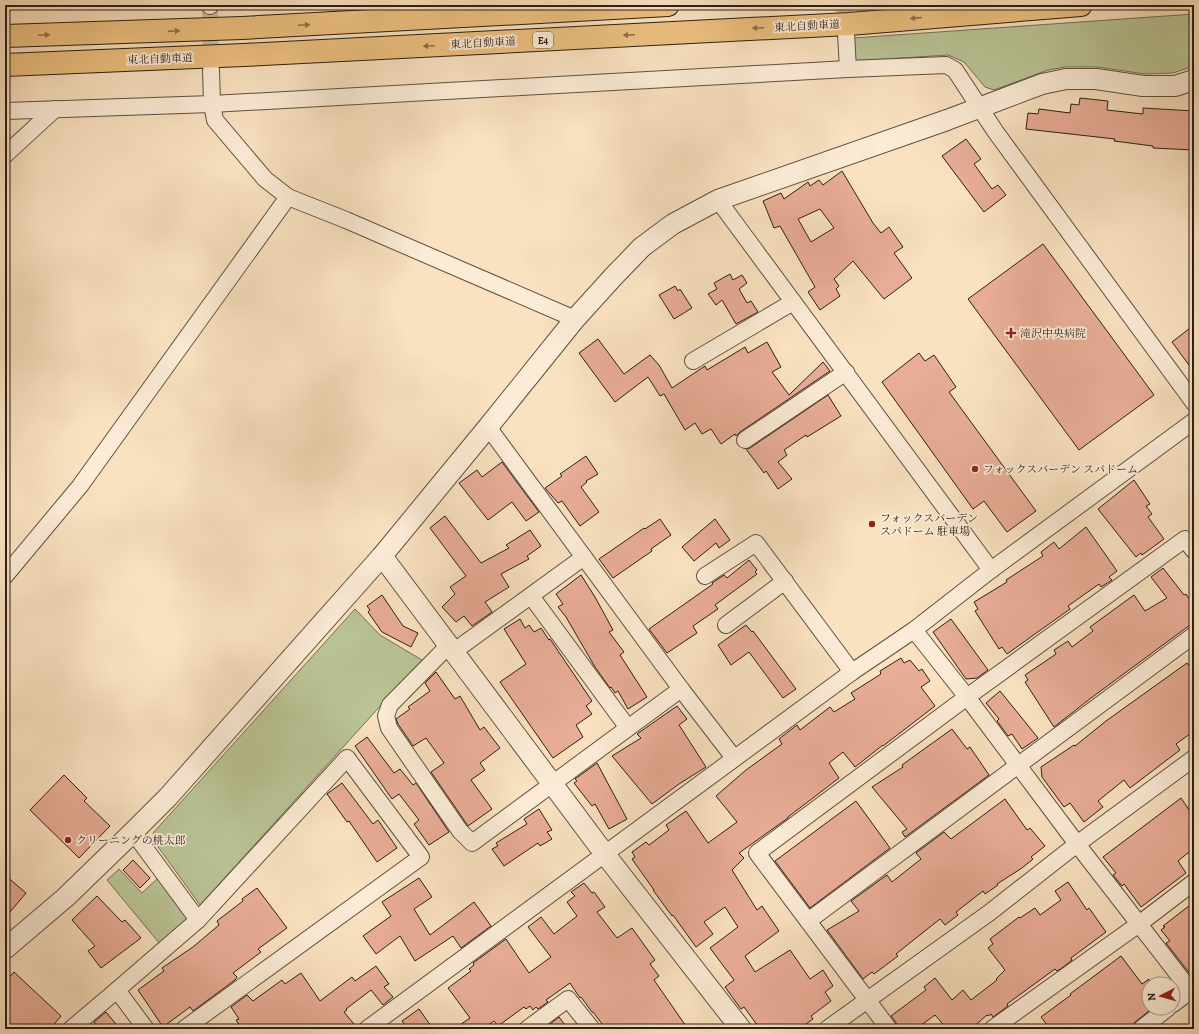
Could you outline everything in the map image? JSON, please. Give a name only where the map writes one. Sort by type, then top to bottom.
[{"type":"highway","points":[[5,36],[242,28],[668,5]]},
{"type":"highway","name":"東北自動車道","points":[[5,65],[244,56],[849,24],[1081,5]]},
{"type":"street","points":[[846,34],[848,68]]},
{"type":"street","points":[[5,111],[212,104],[848,68],[946,65],[955,70],[995,131],[1194,403]]},
{"type":"street","points":[[211,70],[212,104],[215,120],[265,179],[288,197],[346,220],[575,319]]},
{"type":"street","points":[[5,948],[66,897],[168,797],[382,556],[575,319],[642,247],[673,224],[718,200],[1042,84],[1066,79],[1096,79],[1143,86],[1175,86],[1194,80]]},
{"type":"street","points":[[5,155],[54,109]]},
{"type":"street","points":[[5,576],[80,486],[288,197]]},
{"type":"street","points":[[718,200],[991,570]]},
{"type":"street","points":[[693,361],[793,302]]},
{"type":"street","points":[[745,440],[846,372]]},
{"type":"street","points":[[367,1029],[734,758],[852,672],[914,630],[991,570],[1194,421]]},
{"type":"street","points":[[488,427],[681,689],[734,758]]},
{"type":"street","points":[[889,1029],[757,853],[967,697],[1185,539],[1194,551]]},
{"type":"street","points":[[706,576],[756,542],[852,672]]},
{"type":"street","points":[[382,556],[604,853],[740,1029]]},
{"type":"street","points":[[584,557],[531,596],[451,648],[390,705],[386,716],[389,728],[460,831],[472,843],[681,689]]},
{"type":"street","points":[[726,625],[785,581]]},
{"type":"street","points":[[531,596],[628,728]]},
{"type":"street","points":[[914,630],[1019,765],[1077,844],[1193,991],[1181,999]]},
{"type":"street","points":[[808,921],[1194,635]]},
{"type":"street","points":[[71,1029],[198,920],[347,758],[421,857],[184,1029]]},
{"type":"street","points":[[826,1029],[989,913],[1077,844],[1194,758]]},
{"type":"street","points":[[134,832],[198,920]]},
{"type":"street","points":[[992,1029],[1139,924],[1194,882]]},
{"type":"street","points":[[117,990],[146,1029]]},
{"type":"street","points":[[527,1029],[568,998],[592,1029]]},
{"type":"street","points":[[1141,1029],[1158,1016]]},
{"type":"green space","points":[[1194,14],[1194,66],[1173,73],[1145,74],[1097,67],[1066,67],[1048,70],[994,90],[985,87],[964,62],[948,55],[854,61],[853,38]]},
{"type":"green space","points":[[355,609],[380,635],[422,660],[200,905],[156,844],[153,833]]},
{"type":"green space","points":[[119,869],[142,893],[159,877],[189,920],[160,944],[107,880]]},
{"type":"building","points":[[1080,98],[1108,101],[1107,110],[1143,114],[1143,108],[1194,111],[1194,150],[1153,148],[1153,146],[1114,141],[1115,139],[1026,129],[1028,113],[1038,114],[1039,109],[1070,113],[1071,104],[1079,105]]},
{"type":"building","points":[[966,139],[981,159],[974,164],[992,189],[998,185],[1006,195],[984,212],[942,156]]},
{"type":"building","points":[[842,171],[873,223],[881,233],[889,227],[903,247],[894,253],[912,278],[884,299],[853,261],[834,279],[839,286],[836,289],[840,296],[820,310],[808,292],[815,287],[780,226],[774,228],[763,201],[781,193],[784,199],[808,182],[810,186],[819,180],[823,185]],"holes":[[[820,209],[834,228],[811,242],[798,219]]]},
{"type":"building","name":"滝沢中央病院","points":[[1043,244],[1154,395],[1079,450],[968,299]]},
{"type":"building","points":[[730,274],[733,280],[742,275],[747,283],[739,289],[747,303],[751,301],[758,312],[736,324],[722,300],[716,305],[708,294],[717,289],[714,283]]},
{"type":"building","points":[[675,286],[678,291],[680,289],[692,308],[674,319],[659,295]]},
{"type":"building","points":[[1194,325],[1194,372],[1172,342]]},
{"type":"building","points":[[598,339],[624,374],[650,355],[659,365],[672,388],[705,366],[707,370],[745,347],[748,353],[767,342],[781,367],[772,372],[789,395],[823,362],[830,371],[736,436],[735,434],[721,444],[711,429],[702,434],[695,423],[685,430],[664,394],[660,396],[648,377],[615,402],[579,353]]},
{"type":"building","name":"フォックスバーデン スパドーム","points":[[919,353],[925,361],[934,355],[956,387],[949,392],[1036,511],[1007,532],[984,501],[973,509],[882,382]]},
{"type":"building","points":[[828,395],[841,416],[807,437],[806,435],[784,450],[787,455],[778,462],[792,479],[778,489],[766,471],[764,473],[746,449],[750,448]]},
{"type":"building","points":[[586,456],[598,474],[586,481],[587,482],[581,487],[599,512],[580,526],[562,501],[558,503],[545,488],[562,476],[560,474]]},
{"type":"building","points":[[502,462],[539,512],[526,521],[512,502],[488,520],[459,483],[477,470],[482,477]]},
{"type":"building","points":[[1134,480],[1150,504],[1146,506],[1152,514],[1148,517],[1164,539],[1142,555],[1141,553],[1136,557],[1098,509]]},
{"type":"building","points":[[445,516],[481,563],[509,548],[506,545],[530,530],[541,546],[527,556],[529,559],[501,574],[509,587],[485,602],[492,612],[472,626],[464,616],[456,622],[442,607],[455,594],[450,587],[466,576],[430,528]]},
{"type":"building","points":[[660,519],[671,535],[651,549],[652,551],[613,578],[599,559],[644,528],[645,529]]},
{"type":"building","points":[[715,519],[730,540],[719,548],[716,543],[694,561],[682,547]]},
{"type":"building","points":[[1086,527],[1117,571],[1109,577],[1112,580],[1101,587],[1099,584],[1068,606],[1070,609],[1007,654],[1002,647],[999,649],[975,611],[978,609],[974,602],[1007,582],[1006,580],[1043,556],[1041,552],[1054,542],[1059,549]]},
{"type":"building","points":[[749,560],[757,570],[755,572],[757,574],[715,605],[718,609],[693,626],[697,633],[667,653],[649,629],[724,575],[727,578]]},
{"type":"building","points":[[1163,568],[1184,595],[1186,594],[1194,606],[1194,622],[1054,727],[1025,682],[1028,680],[1025,675],[1056,654],[1054,650],[1068,641],[1072,647],[1093,631],[1090,627],[1134,595],[1145,611],[1167,598],[1151,577]]},
{"type":"building","points":[[581,575],[613,630],[609,632],[624,652],[620,655],[647,697],[628,709],[618,691],[615,693],[611,687],[610,688],[595,667],[566,617],[558,607],[563,604],[556,594]]},
{"type":"building","points":[[382,595],[403,626],[418,633],[411,647],[382,632],[368,612],[370,610],[367,606]]},
{"type":"building","points":[[520,619],[525,628],[529,625],[534,632],[541,628],[592,701],[586,706],[592,714],[576,725],[583,737],[553,758],[500,682],[526,664],[504,629]]},
{"type":"building","points":[[951,619],[988,670],[977,678],[966,679],[933,632]]},
{"type":"building","points":[[746,625],[752,632],[753,631],[796,689],[783,698],[749,652],[731,665],[718,645]]},
{"type":"building","points":[[901,658],[904,663],[910,660],[919,671],[922,669],[930,681],[921,687],[935,706],[855,767],[843,752],[829,763],[839,778],[788,818],[739,853],[744,858],[732,870],[757,910],[762,906],[779,931],[745,956],[755,972],[790,950],[810,979],[823,970],[833,986],[825,992],[831,1001],[811,1016],[813,1019],[799,1029],[760,1029],[744,1007],[741,1009],[725,987],[734,980],[710,948],[738,927],[725,907],[704,922],[713,934],[696,947],[653,890],[632,859],[635,857],[632,852],[646,842],[649,845],[669,830],[666,825],[686,811],[708,843],[737,822],[716,796],[746,770],[782,744],[779,739],[797,725],[800,730],[830,707],[834,712],[855,699],[851,693],[881,674],[880,671]]},
{"type":"building","points":[[1187,663],[1194,673],[1194,731],[1176,744],[1180,750],[1130,788],[1124,780],[1098,801],[1103,807],[1084,822],[1070,803],[1064,807],[1042,777],[1041,767],[1074,745],[1075,746],[1106,721]]},
{"type":"building","points":[[436,672],[455,699],[460,696],[480,730],[484,727],[500,748],[480,763],[485,770],[471,780],[492,809],[468,826],[431,772],[444,763],[426,738],[413,746],[396,719],[410,709],[408,707],[430,691],[425,683]]},
{"type":"building","points":[[1000,691],[1038,738],[1022,749],[1012,734],[1008,736],[997,721],[999,719],[986,703]]},
{"type":"building","points":[[677,706],[687,719],[679,725],[706,767],[679,784],[652,804],[612,756],[641,738],[637,734]]},
{"type":"building","points":[[952,729],[967,749],[970,747],[989,775],[905,837],[902,832],[907,829],[872,787],[903,767],[902,765]]},
{"type":"building","points":[[367,737],[394,773],[400,769],[413,785],[416,783],[449,832],[429,845],[414,824],[419,820],[399,794],[392,799],[355,746]]},
{"type":"building","points":[[597,763],[627,819],[609,829],[595,804],[592,806],[574,783],[577,781],[575,779]]},
{"type":"building","points":[[64,775],[87,798],[84,801],[110,826],[79,858],[30,810]]},
{"type":"building","points":[[342,783],[373,824],[378,820],[397,848],[377,862],[349,821],[347,822],[327,794]]},
{"type":"building","points":[[1181,798],[1194,817],[1194,848],[1178,861],[1186,873],[1141,907],[1124,884],[1122,886],[1113,875],[1116,873],[1103,857]]},
{"type":"building","points":[[1005,799],[1027,830],[1030,828],[1045,846],[1031,857],[1033,859],[1022,868],[997,884],[998,885],[985,894],[983,891],[956,912],[958,915],[945,925],[940,919],[896,954],[898,956],[874,974],[872,972],[863,979],[827,930],[859,911],[851,901],[887,875],[892,882],[921,859],[916,853],[944,832],[951,839]]},
{"type":"building","points":[[856,801],[890,848],[810,908],[775,861]]},
{"type":"building","points":[[539,809],[552,830],[547,832],[552,839],[540,846],[538,843],[504,866],[492,849],[498,846],[496,843],[527,824],[524,819]]},
{"type":"building","points":[[133,860],[150,878],[140,888],[123,870]]},
{"type":"building","points":[[5,875],[26,893],[5,918]]},
{"type":"building","points":[[419,878],[432,897],[414,909],[430,935],[474,902],[491,926],[461,948],[453,936],[415,961],[400,936],[376,954],[363,936],[391,916],[382,902]]},
{"type":"building","points":[[1068,882],[1087,910],[1089,908],[1106,932],[1071,958],[1072,960],[1062,968],[1057,971],[1055,969],[1007,1004],[1008,1006],[993,1017],[991,1014],[988,1016],[987,1015],[971,1029],[947,1029],[935,1015],[916,1029],[898,1029],[897,1024],[891,1016],[926,990],[924,987],[935,978],[952,1000],[963,990],[971,1000],[997,980],[996,979],[1005,970],[988,948],[993,944],[990,939],[1019,917],[1020,918],[1035,908],[1040,915],[1061,900],[1055,891]]},
{"type":"building","points":[[584,883],[592,893],[594,892],[605,907],[597,912],[617,938],[632,928],[655,960],[650,964],[659,976],[654,980],[688,1029],[606,1029],[581,997],[580,998],[570,983],[546,1000],[548,1002],[538,1009],[536,1007],[533,1010],[530,1006],[526,1009],[524,1007],[498,1026],[494,1021],[483,1029],[454,1029],[470,1018],[448,988],[471,971],[469,969],[474,965],[473,963],[506,939],[529,973],[551,957],[528,927],[541,917],[554,934],[577,916],[567,902],[575,896],[571,892]]},
{"type":"building","points":[[257,888],[287,928],[258,949],[261,952],[233,973],[237,977],[235,980],[193,1011],[190,1007],[163,1027],[138,990],[164,971],[162,968],[193,947],[219,925],[217,921]]},
{"type":"building","points":[[97,896],[122,922],[125,920],[141,938],[101,968],[88,951],[95,946],[72,920]]},
{"type":"building","points":[[1194,902],[1194,979],[1166,943],[1170,941],[1161,930],[1165,927],[1163,926]]},
{"type":"building","points":[[1121,956],[1141,983],[1141,1016],[1143,1016],[1135,1022],[1132,1029],[1050,1029],[1041,1017],[1071,995],[1070,994]]},
{"type":"building","points":[[376,966],[389,984],[384,987],[393,997],[383,1005],[371,990],[346,1009],[347,1010],[344,1012],[358,1029],[242,1029],[236,1020],[239,1019],[231,1007],[247,995],[253,1001],[282,980],[285,984],[301,973],[320,1001],[352,977],[355,981]]},
{"type":"building","points":[[14,972],[61,1016],[50,1029],[5,1029],[5,982]]},
{"type":"building","points":[[419,1009],[433,1029],[408,1029],[402,1021]]},
{"type":"building","points":[[106,1012],[120,1029],[99,1029],[94,1022]]},
{"type":"building","points":[[559,1017],[568,1029],[552,1029],[549,1025]]},
{"type":"tunnel","points":[[844,5],[846,34]]},
{"type":"tunnel","points":[[210,6],[211,67]]},
{"type":"place","name":"滝沢中央病院","points":[[1011,333]]},
{"type":"place","name":"フォックスバーデン スパドーム","points":[[975,469]]},
{"type":"place","name":"フォックスバーデン スパドーム 駐車場","points":[[872,524]]},
{"type":"place","name":"クリーニングの桃太郎","points":[[68,840]]}]
